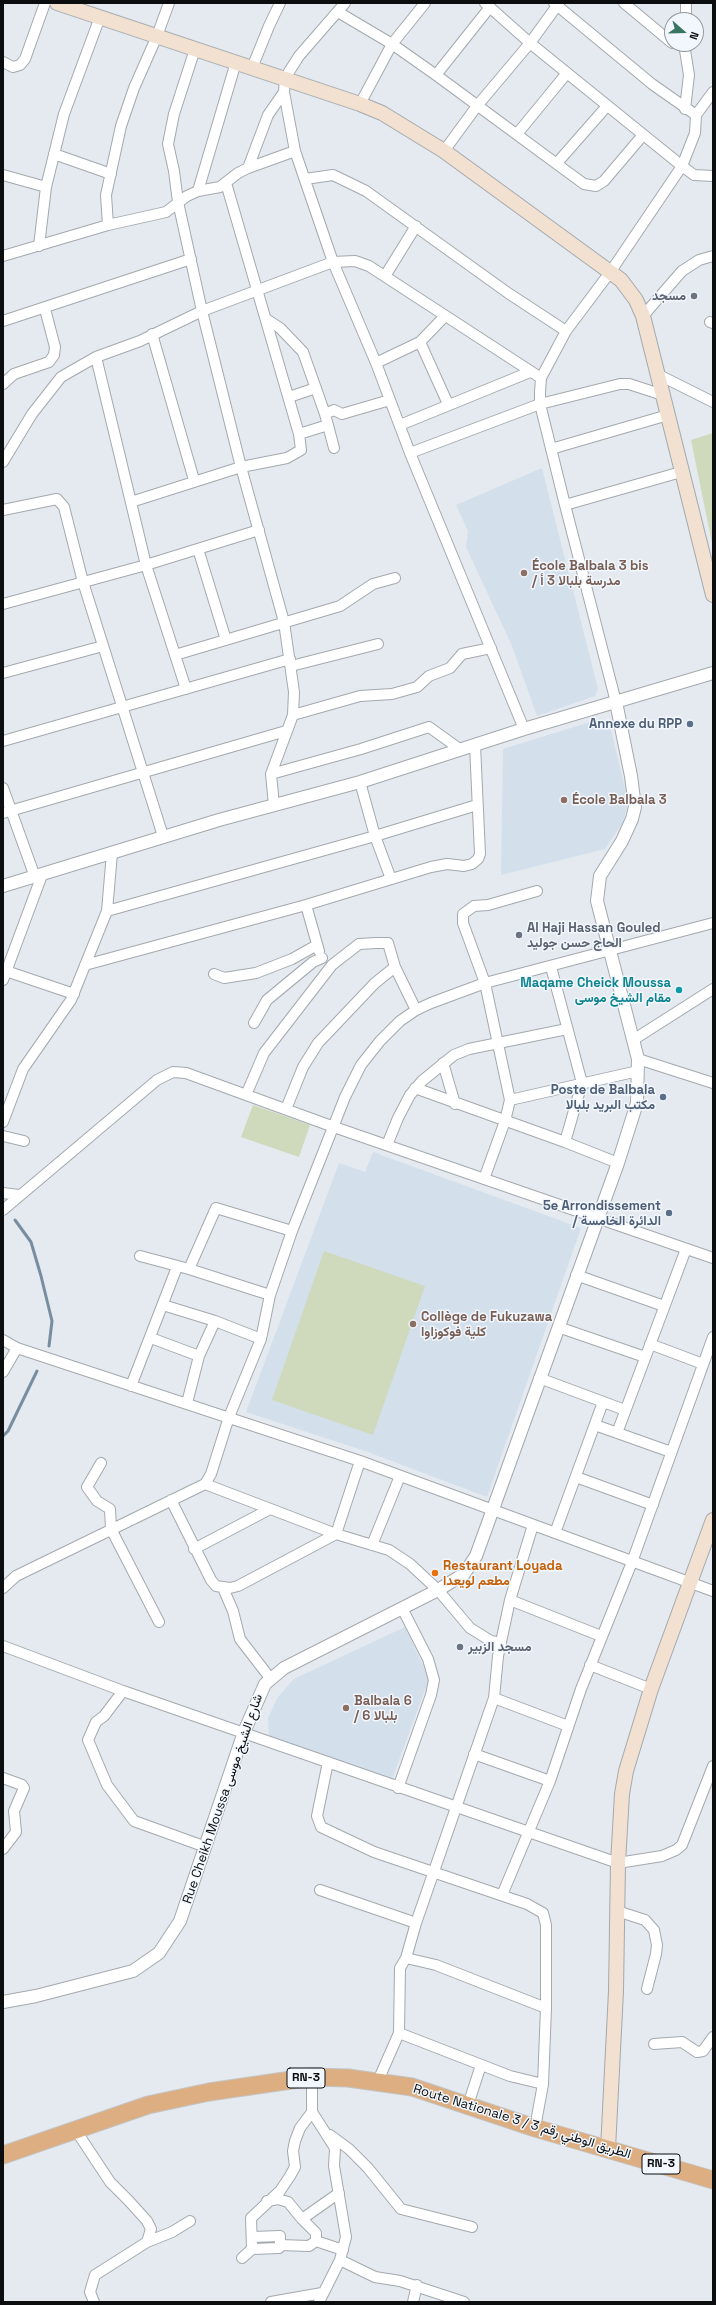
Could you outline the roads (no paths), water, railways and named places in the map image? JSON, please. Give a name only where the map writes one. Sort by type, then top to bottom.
[{"type":"highway","name":"Route Nationale 3 / الطريق الوطني رقم 3","points":[[3,2154],[74,2129],[148,2106],[209,2092],[312,2077],[348,2078],[412,2087],[535,2128],[713,2180]]},
{"type":"main road","points":[[57,3],[236,62],[252,68],[284,85],[360,104],[382,113],[444,151],[611,271],[628,289],[643,316],[713,595]]},
{"type":"main road","points":[[608,2149],[618,1863],[622,1794],[626,1771],[651,1689],[713,1520]]},
{"type":"street","points":[[3,62],[13,68],[20,65],[25,58],[45,3]]},
{"type":"street","points":[[108,225],[106,195],[121,126],[134,88],[157,36],[169,3]]},
{"type":"street","points":[[252,68],[280,3]]},
{"type":"street","points":[[248,168],[268,115],[284,85],[307,46],[345,3]]},
{"type":"street","points":[[360,104],[392,44],[425,3]]},
{"type":"street","points":[[624,3],[664,36]]},
{"type":"street","points":[[444,151],[477,106],[530,43],[557,4],[685,109],[696,115]]},
{"type":"street","points":[[436,75],[488,5],[530,43],[682,166],[694,175],[713,176]]},
{"type":"street","points":[[338,12],[392,44],[584,184],[596,186],[604,181],[643,135]]},
{"type":"street","points":[[39,246],[46,187],[64,114],[100,17]]},
{"type":"street","points":[[195,49],[174,114],[168,144],[174,171],[178,202],[202,311],[241,467],[284,622],[291,662],[294,692],[293,715],[271,774],[274,805]]},
{"type":"street","points":[[685,52],[689,75],[685,109]]},
{"type":"street","points":[[198,191],[236,62]]},
{"type":"street","points":[[517,134],[567,73]]},
{"type":"street","points":[[284,85],[295,151],[333,262],[376,363],[410,453],[524,729]]},
{"type":"street","points":[[616,702],[540,404],[541,378],[566,331],[611,271],[682,166],[695,133],[696,115],[713,92]]},
{"type":"street","points":[[557,163],[607,106]]},
{"type":"street","points":[[3,256],[108,225],[166,212],[178,202],[198,191],[214,189],[226,183],[238,173],[248,168],[295,151]]},
{"type":"street","points":[[54,154],[111,174]]},
{"type":"street","points":[[3,175],[46,187]]},
{"type":"street","points":[[305,179],[333,175],[352,182],[416,226],[508,293],[566,331]]},
{"type":"street","points":[[131,502],[194,480],[241,467],[288,458],[301,450],[299,434],[289,397],[226,183]]},
{"type":"street","points":[[385,276],[416,226]]},
{"type":"street","points":[[643,316],[682,270],[699,260],[713,256]]},
{"type":"street","points":[[3,321],[45,309],[191,259]]},
{"type":"street","points":[[3,462],[32,414],[61,377],[96,357],[202,311],[333,262],[356,261],[385,276],[541,378]]},
{"type":"street","points":[[3,384],[14,374],[49,362],[54,355],[55,347],[45,309]]},
{"type":"street","points":[[376,363],[420,342],[445,316]]},
{"type":"street","points":[[266,319],[280,328],[303,352],[325,414],[334,448]]},
{"type":"street","points":[[152,334],[194,480]]},
{"type":"street","points":[[420,342],[448,404]]},
{"type":"street","points":[[96,357],[146,565],[186,689]]},
{"type":"street","points":[[400,425],[448,404],[530,372]]},
{"type":"street","points":[[659,375],[713,402]]},
{"type":"street","points":[[410,453],[540,404],[625,383],[663,395]]},
{"type":"street","points":[[289,397],[316,388]]},
{"type":"street","points":[[325,414],[334,410],[342,414],[390,400]]},
{"type":"street","points":[[551,449],[668,415]]},
{"type":"street","points":[[299,434],[328,425]]},
{"type":"street","points":[[565,505],[681,472]]},
{"type":"street","points":[[3,510],[57,499],[64,507],[83,582],[163,836]]},
{"type":"street","points":[[3,604],[146,565],[259,530]]},
{"type":"street","points":[[198,549],[226,640]]},
{"type":"street","points":[[175,654],[340,606],[373,584],[395,578]]},
{"type":"street","points":[[3,741],[186,689],[291,662],[378,644]]},
{"type":"street","points":[[3,673],[103,646]]},
{"type":"street","points":[[293,715],[360,696],[392,694],[417,687],[429,676],[450,668],[462,654],[491,648]]},
{"type":"street","points":[[3,886],[163,836],[360,782],[524,729],[713,673]]},
{"type":"street","name":"Rue Cheikh Moussa شارع الشيخ موسى","points":[[3,2002],[36,1996],[133,1971],[159,1953],[180,1921],[244,1732],[260,1693],[270,1678],[284,1668],[438,1590],[464,1574],[470,1566],[492,1511],[576,1275],[618,1163],[636,1109],[639,1091],[638,1059],[612,950],[598,901],[600,876],[622,841],[632,819],[635,807],[631,776],[616,702]]},
{"type":"street","points":[[271,774],[361,749],[429,726],[461,750]]},
{"type":"street","points":[[7,812],[286,731]]},
{"type":"street","points":[[85,965],[306,905],[441,865],[470,865],[478,859],[480,854],[475,746]]},
{"type":"street","points":[[360,782],[375,836],[391,879]]},
{"type":"street","points":[[3,788],[7,812],[39,876],[4,974],[74,994]]},
{"type":"street","points":[[107,911],[375,836],[477,805]]},
{"type":"street","points":[[3,1122],[23,1069],[41,1041],[66,1010],[74,994],[107,911],[112,852]]},
{"type":"street","points":[[484,1179],[506,1121],[510,1100],[485,983],[463,923],[463,914],[474,906],[488,905],[537,891]]},
{"type":"street","points":[[306,905],[322,958],[332,965]]},
{"type":"street","points":[[3,1588],[16,1576],[205,1484],[211,1474],[229,1417],[261,1338],[270,1296],[292,1231],[345,1097],[361,1065],[380,1040],[400,1021],[416,1010],[485,983],[551,967],[713,923]]},
{"type":"street","points":[[246,1095],[264,1053],[332,965],[359,944],[388,944],[395,968],[416,1010]]},
{"type":"street","points":[[214,974],[224,978],[256,973],[292,959],[317,945]]},
{"type":"street","points":[[254,1023],[267,1000],[313,962],[322,958]]},
{"type":"street","points":[[551,967],[582,1083],[565,1142]]},
{"type":"street","points":[[286,1109],[303,1067],[318,1043],[375,983],[395,968]]},
{"type":"street","points":[[633,1040],[713,989]]},
{"type":"street","points":[[387,1145],[398,1118],[416,1088],[443,1063],[469,1049],[567,1029]]},
{"type":"street","points":[[638,1059],[713,1083]]},
{"type":"street","points":[[443,1063],[455,1104]]},
{"type":"street","points":[[510,1100],[638,1071]]},
{"type":"street","points":[[3,1210],[157,1080],[173,1072],[198,1076],[334,1127],[713,1258]]},
{"type":"street","points":[[416,1088],[455,1104],[565,1142],[618,1163]]},
{"type":"street","points":[[3,1136],[24,1141]]},
{"type":"street","points":[[3,1193],[19,1195]]},
{"type":"street","points":[[189,1269],[216,1208],[292,1231]]},
{"type":"street","points":[[617,1433],[686,1249]]},
{"type":"street","points":[[140,1256],[189,1269],[270,1296]]},
{"type":"street","points":[[131,1386],[151,1338],[177,1267]]},
{"type":"street","points":[[576,1275],[664,1306]]},
{"type":"street","points":[[163,1305],[215,1321],[261,1338]]},
{"type":"street","points":[[187,1403],[199,1356],[215,1321]]},
{"type":"street","points":[[558,1327],[645,1357]]},
{"type":"street","points":[[502,1895],[550,1781],[568,1726],[601,1636],[632,1562],[713,1337]]},
{"type":"street","points":[[151,1338],[199,1356]]},
{"type":"street","points":[[3,1340],[17,1348],[360,1461],[492,1511],[713,1591]]},
{"type":"street","points":[[650,1344],[704,1364]]},
{"type":"street","points":[[3,1372],[17,1348]]},
{"type":"street","points":[[539,1378],[625,1410]]},
{"type":"street","points":[[555,1533],[603,1402]]},
{"type":"street","points":[[595,1425],[672,1452]]},
{"type":"street","points":[[171,1500],[194,1549],[211,1580],[216,1586],[223,1588],[238,1586],[336,1534],[360,1461]]},
{"type":"street","points":[[101,1463],[87,1487],[97,1500],[110,1509],[111,1529],[159,1622]]},
{"type":"street","points":[[372,1545],[400,1476]]},
{"type":"street","points":[[576,1477],[653,1504]]},
{"type":"street","points":[[205,1484],[336,1534],[396,1554],[438,1590],[470,1628],[491,1641],[501,1643]]},
{"type":"street","points":[[194,1549],[270,1509]]},
{"type":"street","points":[[377,2083],[399,2033],[400,1974],[455,1807],[494,1698],[501,1643],[510,1600],[533,1525]]},
{"type":"street","points":[[223,1588],[233,1611],[240,1639],[270,1678]]},
{"type":"street","points":[[510,1600],[601,1636]]},
{"type":"street","points":[[398,1788],[431,1695],[434,1680],[428,1659],[402,1608]]},
{"type":"street","points":[[3,1646],[122,1691],[244,1732],[398,1788],[618,1863],[662,1856],[676,1850],[682,1845],[713,1766]]},
{"type":"street","points":[[590,1666],[651,1689]]},
{"type":"street","points":[[122,1691],[104,1716],[96,1722],[88,1740],[107,1785],[134,1821],[206,1847]]},
{"type":"street","points":[[494,1698],[568,1726]]},
{"type":"street","points":[[474,1754],[550,1781]]},
{"type":"street","points":[[328,1762],[317,1816],[321,1827],[374,1852],[434,1870],[534,1907],[543,1913],[545,1918],[546,2008],[543,2084],[535,2128]]},
{"type":"street","points":[[3,1778],[22,1785],[24,1788],[14,1811],[16,1832],[3,1848]]},
{"type":"street","points":[[320,1890],[416,1923]]},
{"type":"street","points":[[617,1911],[646,1920],[654,1930],[657,1945],[656,1954],[647,1989]]},
{"type":"street","points":[[406,1958],[436,1965],[546,2008]]},
{"type":"street","points":[[399,2033],[510,2076],[543,2084]]},
{"type":"street","points":[[654,2044],[682,2042],[697,2052],[703,2051],[713,2037]]},
{"type":"street","points":[[468,2105],[481,2065]]},
{"type":"street","points":[[270,2302],[321,2297],[340,2260],[346,2237],[340,2193],[334,2166],[335,2148],[327,2133],[312,2112],[312,2077]]},
{"type":"street","points":[[252,2249],[251,2218],[267,2201],[280,2191],[290,2176],[295,2167],[293,2151],[295,2141],[300,2128],[312,2112]]},
{"type":"street","points":[[74,2129],[110,2182],[147,2222],[151,2229],[147,2242]]},
{"type":"street","points":[[327,2133],[349,2149],[368,2168],[401,2209],[472,2227]]},
{"type":"street","points":[[302,2219],[340,2193]]},
{"type":"street","points":[[267,2201],[278,2200],[288,2202],[316,2233],[316,2241]]},
{"type":"street","points":[[94,2302],[90,2292],[95,2275],[147,2242],[172,2232],[190,2221]]},
{"type":"street","points":[[252,2237],[280,2236],[280,2245]]},
{"type":"street","points":[[316,2241],[343,2250]]},
{"type":"street","points":[[242,2258],[252,2249],[279,2248],[280,2245],[309,2246],[316,2241]]},
{"type":"street","points":[[340,2260],[375,2277],[416,2285],[464,2302]]},
{"type":"street","points":[[413,2302],[416,2285]]},
{"type":"waterway","points":[[15,1220],[31,1242],[41,1276],[52,1321],[49,1346]]},
{"type":"waterway","points":[[3,1436],[8,1431],[37,1371]]},
{"type":"place","name":"مسجد","points":[[694,296]]},
{"type":"place","name":"École Balbala 3 bis / مدرسة بلبالا 3 أ","points":[[524,573]]},
{"type":"place","name":"Annexe du RPP","points":[[690,724]]},
{"type":"place","name":"École Balbala 3","points":[[564,800]]},
{"type":"place","name":"Al Haji Hassan Gouled الحاج حسن جوليد","points":[[519,935]]},
{"type":"place","name":"Maqame Cheick Moussa مقام الشيخ موسى","points":[[679,990]]},
{"type":"place","name":"Poste de Balbala مكتب البريد بلبالا","points":[[663,1097]]},
{"type":"place","name":"5e Arrondissement / الدائرة الخامسة","points":[[669,1213]]},
{"type":"place","name":"Collège de Fukuzawa كلية فوكوزاوا","points":[[413,1324]]},
{"type":"place","name":"Restaurant Loyada مطعم لويعدا","points":[[435,1573]]},
{"type":"place","name":"مسجد الزبير","points":[[460,1647]]},
{"type":"place","name":"Balbala 6 / بلبالا 6","points":[[346,1708]]}]
